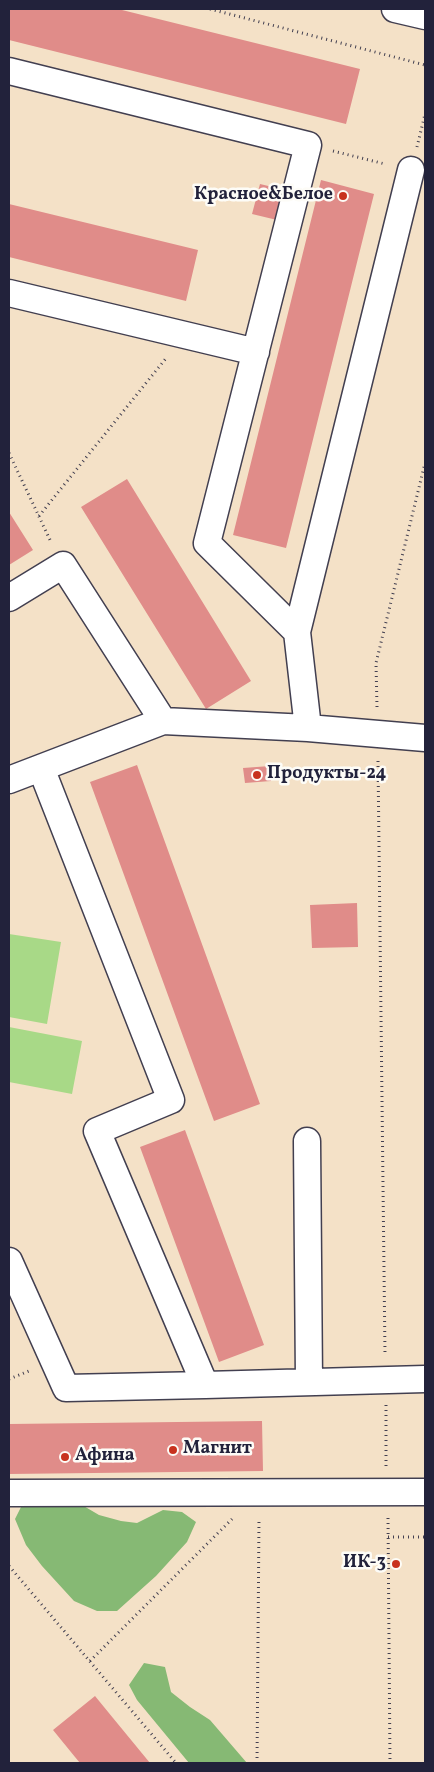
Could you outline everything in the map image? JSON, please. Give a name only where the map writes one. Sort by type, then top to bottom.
[{"type":"street","points":[[395,9],[425,16]]},
{"type":"street","points":[[9,71],[308,145],[207,543],[298,632]]},
{"type":"street","points":[[308,728],[298,632],[411,170]]},
{"type":"street","points":[[9,293],[256,352]]},
{"type":"street","points":[[9,598],[62,565],[164,721]]},
{"type":"street","points":[[9,780],[164,721],[308,728],[425,738]]},
{"type":"street","points":[[41,768],[171,1100],[97,1131],[204,1385]]},
{"type":"street","points":[[307,1141],[309,1382]]},
{"type":"street","points":[[9,1261],[66,1388],[425,1379]]},
{"type":"street","points":[[9,1493],[425,1492]]},
{"type":"path","points":[[210,9],[425,65]]},
{"type":"path","points":[[308,145],[411,170],[425,114]]},
{"type":"path","points":[[39,516],[184,335]]},
{"type":"path","points":[[9,453],[62,565]]},
{"type":"path","points":[[390,1763],[376,663],[425,463]]},
{"type":"path","points":[[90,1661],[259,1492]]},
{"type":"path","points":[[257,1763],[259,1492]]},
{"type":"path","points":[[388,1537],[425,1536]]},
{"type":"path","points":[[9,1566],[176,1763]]},
{"type":"green space","points":[[9,934],[61,942],[47,1024],[9,1017]]},
{"type":"green space","points":[[9,1027],[82,1041],[72,1094],[9,1082]]},
{"type":"green space","points":[[53,1503],[82,1505],[99,1515],[121,1521],[137,1523],[163,1510],[182,1512],[196,1522],[187,1542],[156,1576],[117,1611],[97,1611],[74,1601],[42,1566],[26,1545],[15,1519],[21,1507]]},
{"type":"green space","points":[[144,1663],[165,1667],[171,1692],[210,1720],[247,1763],[189,1763],[137,1700],[129,1685]]},
{"type":"building","points":[[9,9],[118,9],[360,69],[346,124],[9,40]]},
{"type":"building","points":[[321,180],[374,194],[286,548],[233,535]]},
{"type":"building","points":[[260,184],[285,190],[277,220],[252,214]]},
{"type":"building","points":[[9,204],[198,250],[186,301],[9,257]]},
{"type":"building","points":[[127,479],[251,681],[206,709],[81,507]]},
{"type":"building","points":[[9,512],[33,550],[9,565]]},
{"type":"building","points":[[137,765],[260,1104],[214,1121],[90,782]]},
{"type":"building","name":"Продукты-24","points":[[270,766],[271,781],[245,783],[243,768]]},
{"type":"building","points":[[357,903],[358,947],[312,948],[310,905]]},
{"type":"building","points":[[185,1130],[264,1345],[219,1362],[140,1147]]},
{"type":"building","points":[[262,1421],[263,1471],[9,1474],[9,1424]]},
{"type":"building","points":[[95,1696],[150,1763],[80,1763],[75,1757],[53,1730]]},
{"type":"place","name":"Красное&Белое","points":[[343,196]]},
{"type":"place","name":"Продукты-24","points":[[257,775]]},
{"type":"place","name":"Магнит","points":[[173,1450]]},
{"type":"place","name":"Афина","points":[[65,1457]]},
{"type":"place","name":"ИК-3","points":[[396,1564]]}]
